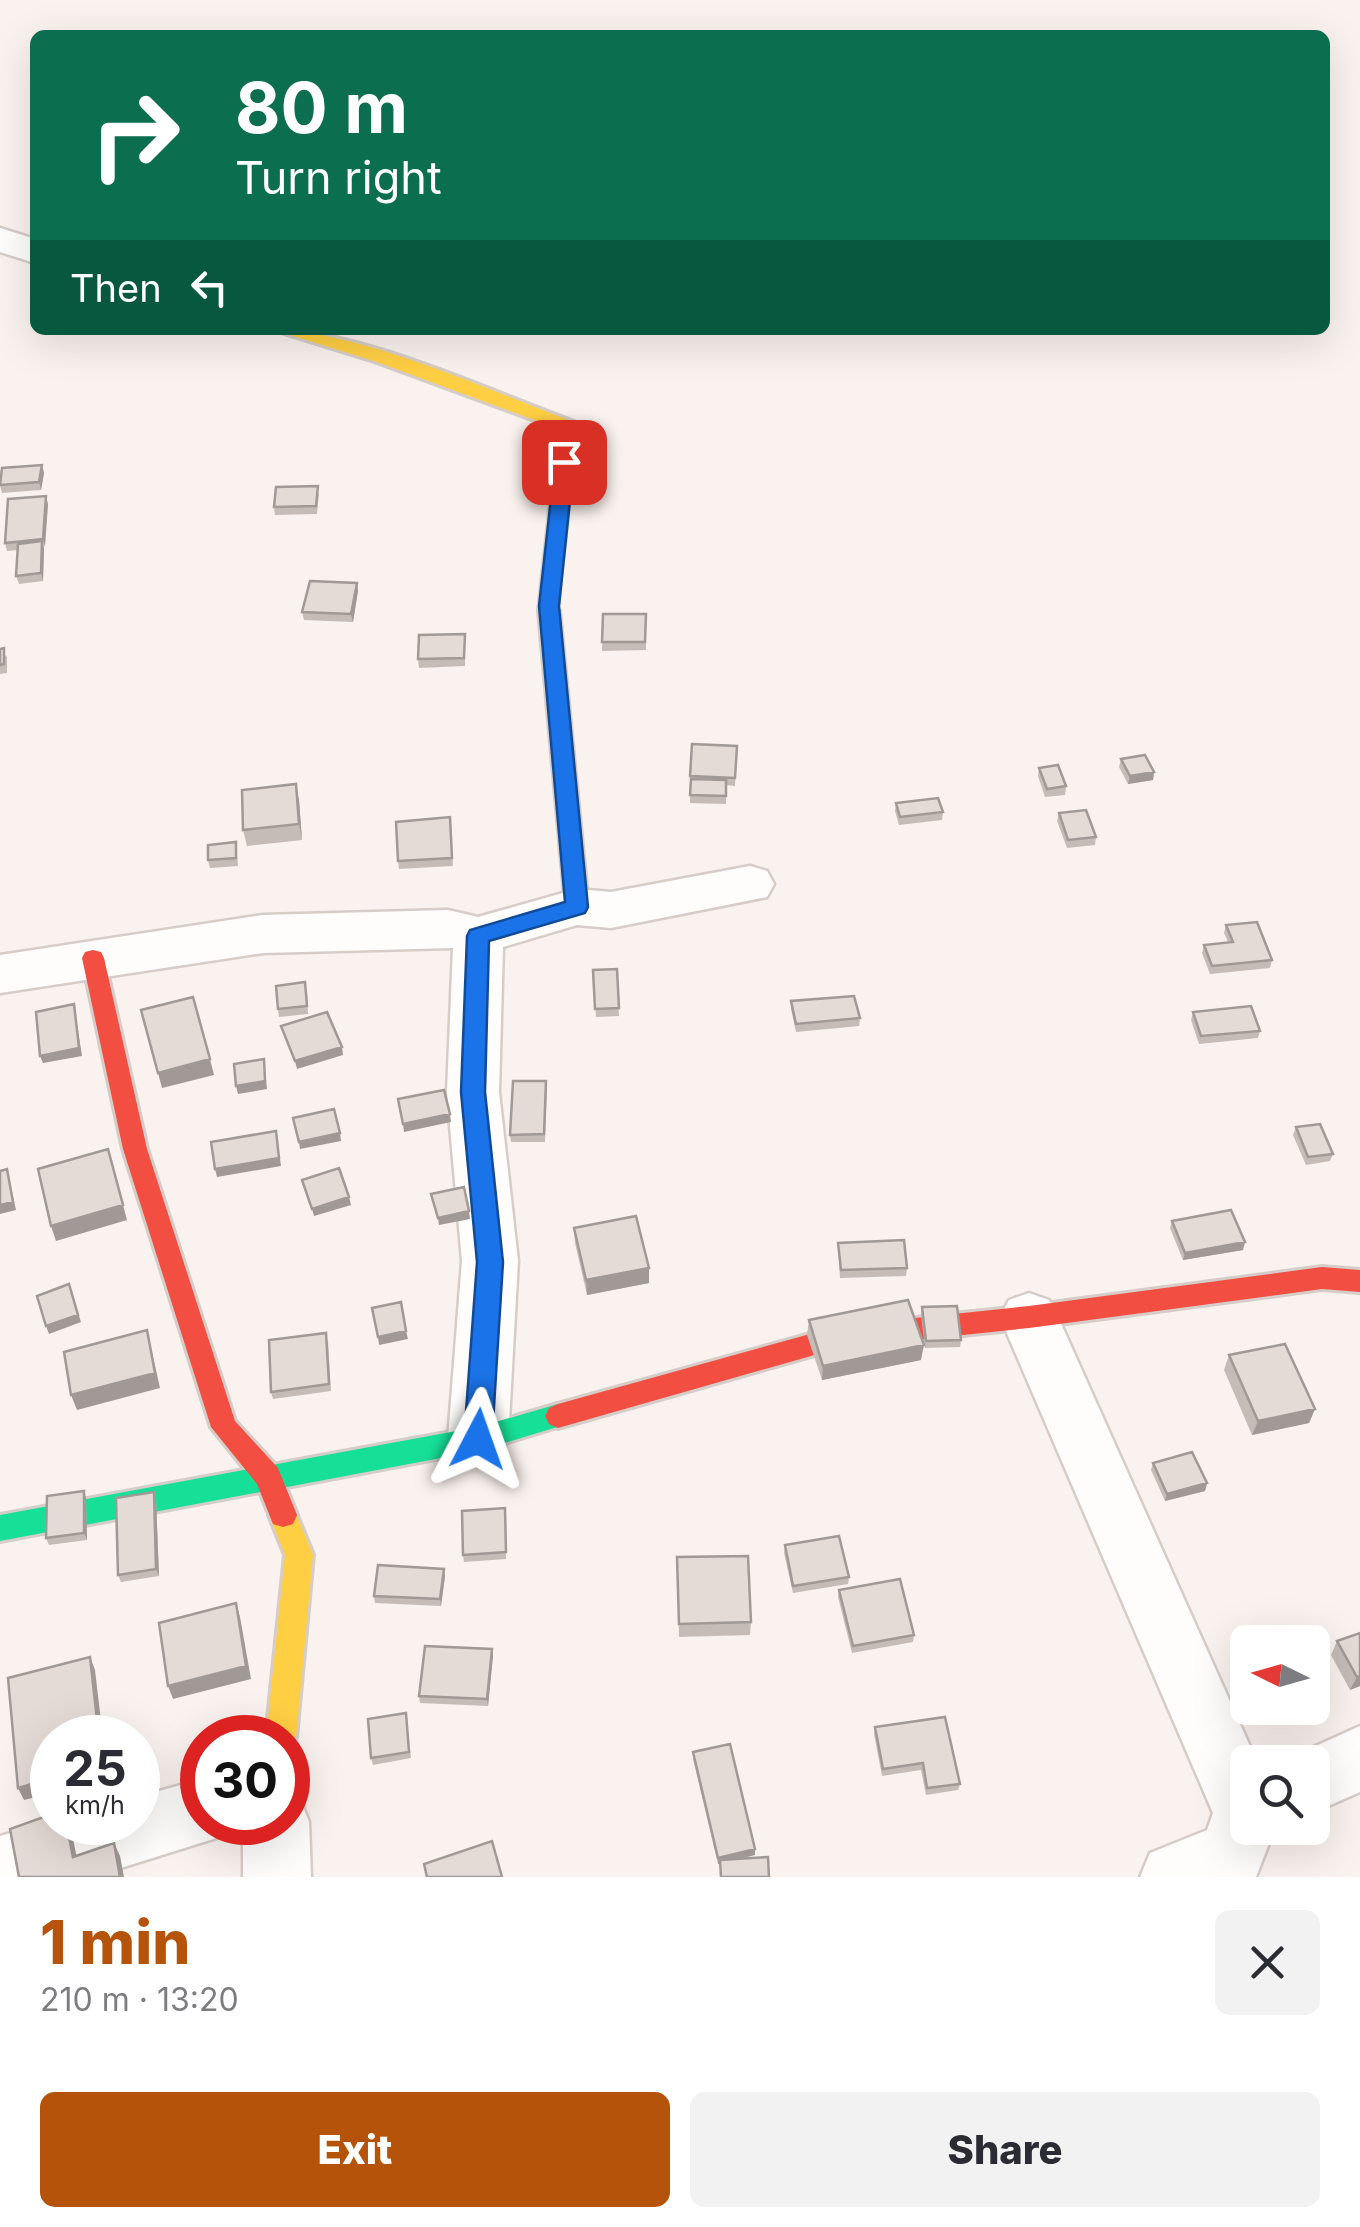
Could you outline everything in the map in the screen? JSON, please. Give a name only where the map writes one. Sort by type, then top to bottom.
[{"type":"street","points":[[0,239],[30,250]]},
{"type":"street","points":[[301,335],[383,358],[568,426],[549,606],[577,907]]},
{"type":"street","points":[[0,974],[262,934],[448,928],[478,936],[577,907],[611,910],[750,884]]},
{"type":"street","points":[[478,936],[473,1092],[490,1262],[478,1439]]},
{"type":"street","points":[[94,958],[136,1149],[224,1427],[268,1477],[299,1556],[283,1715]]},
{"type":"street","points":[[0,1528],[478,1439],[839,1337],[1322,1278],[1360,1280]]},
{"type":"street","points":[[1030,1316],[1230,1773]]},
{"type":"street","points":[[1330,1772],[1360,1758]]},
{"type":"street","points":[[0,1870],[180,1818]]},
{"type":"street","points":[[276,1845],[277,1877]]},
{"type":"street","points":[[1174,1877],[1232,1853],[1235,1845]]},
{"type":"building","points":[[42,465],[39,482],[0,485],[2,468]]},
{"type":"building","points":[[318,486],[316,506],[274,507],[276,487]]},
{"type":"building","points":[[46,496],[43,539],[5,543],[8,499]]},
{"type":"building","points":[[42,541],[41,573],[16,576],[18,544]]},
{"type":"building","points":[[310,581],[357,583],[351,614],[302,612]]},
{"type":"building","points":[[603,614],[646,614],[645,642],[602,642]]},
{"type":"building","points":[[465,634],[464,658],[418,659],[419,635]]},
{"type":"building","points":[[4,648],[4,664],[0,665],[0,649]]},
{"type":"building","points":[[692,744],[737,746],[735,778],[690,776]]},
{"type":"building","points":[[1145,755],[1154,772],[1130,776],[1121,759]]},
{"type":"building","points":[[1058,765],[1066,786],[1047,789],[1039,768]]},
{"type":"building","points":[[691,779],[726,780],[726,796],[690,795]]},
{"type":"building","points":[[296,784],[299,824],[243,830],[242,790]]},
{"type":"building","points":[[938,798],[943,812],[900,817],[896,803]]},
{"type":"building","points":[[1086,810],[1096,837],[1068,840],[1059,813]]},
{"type":"building","points":[[450,817],[452,858],[398,861],[396,822]]},
{"type":"building","points":[[236,842],[236,858],[208,860],[208,845]]},
{"type":"building","points":[[1257,922],[1272,960],[1212,966],[1204,945],[1233,942],[1226,925]]},
{"type":"building","points":[[617,969],[619,1008],[595,1009],[593,970]]},
{"type":"building","points":[[305,982],[307,1006],[278,1009],[276,986]]},
{"type":"building","points":[[854,996],[860,1018],[796,1024],[791,1001]]},
{"type":"building","points":[[193,997],[210,1059],[158,1073],[141,1010]]},
{"type":"building","points":[[74,1004],[79,1048],[40,1056],[36,1012]]},
{"type":"building","points":[[1251,1006],[1260,1031],[1201,1036],[1193,1012]]},
{"type":"building","points":[[327,1012],[342,1047],[295,1061],[281,1026]]},
{"type":"building","points":[[264,1059],[265,1081],[236,1086],[234,1064]]},
{"type":"building","points":[[513,1081],[546,1081],[544,1134],[510,1135]]},
{"type":"building","points":[[444,1090],[450,1114],[403,1124],[398,1099]]},
{"type":"building","points":[[334,1109],[340,1133],[299,1142],[293,1118]]},
{"type":"building","points":[[1320,1124],[1333,1154],[1308,1157],[1296,1127]]},
{"type":"building","points":[[276,1131],[279,1158],[215,1169],[211,1142]]},
{"type":"building","points":[[108,1149],[123,1205],[51,1226],[38,1169]]},
{"type":"building","points":[[339,1168],[349,1197],[312,1209],[302,1180]]},
{"type":"building","points":[[7,1169],[13,1202],[0,1205],[0,1171]]},
{"type":"building","points":[[464,1187],[469,1211],[438,1218],[431,1194]]},
{"type":"building","points":[[1231,1210],[1245,1242],[1185,1253],[1172,1221]]},
{"type":"building","points":[[636,1216],[649,1268],[586,1280],[574,1228]]},
{"type":"building","points":[[904,1240],[907,1268],[841,1270],[838,1243]]},
{"type":"building","points":[[69,1284],[78,1315],[46,1326],[37,1296]]},
{"type":"building","points":[[908,1300],[924,1345],[823,1366],[809,1320]]},
{"type":"building","points":[[401,1302],[406,1331],[378,1337],[372,1308]]},
{"type":"building","points":[[957,1306],[961,1340],[926,1341],[922,1307]]},
{"type":"building","points":[[147,1330],[155,1373],[71,1395],[64,1352]]},
{"type":"building","points":[[326,1333],[329,1384],[271,1392],[269,1340]]},
{"type":"building","points":[[1285,1344],[1315,1409],[1258,1421],[1229,1355]]},
{"type":"building","points":[[1192,1452],[1207,1483],[1167,1494],[1153,1463]]},
{"type":"building","points":[[84,1491],[84,1533],[46,1538],[47,1496]]},
{"type":"building","points":[[154,1492],[156,1569],[118,1575],[116,1498]]},
{"type":"building","points":[[505,1508],[506,1552],[463,1555],[462,1511]]},
{"type":"building","points":[[839,1536],[849,1577],[793,1586],[785,1545]]},
{"type":"building","points":[[748,1556],[751,1622],[679,1624],[677,1557]]},
{"type":"building","points":[[378,1565],[444,1569],[440,1599],[374,1596]]},
{"type":"building","points":[[900,1579],[914,1635],[853,1646],[839,1590]]},
{"type":"building","points":[[236,1603],[246,1666],[168,1686],[159,1623]]},
{"type":"building","points":[[1360,1633],[1360,1676],[1357,1677],[1337,1641]]},
{"type":"building","points":[[425,1646],[492,1649],[487,1699],[419,1696]]},
{"type":"building","points":[[90,1657],[96,1715],[30,1715],[30,1784],[18,1788],[8,1678]]},
{"type":"building","points":[[406,1713],[409,1752],[371,1758],[368,1719]]},
{"type":"building","points":[[945,1717],[960,1784],[927,1788],[923,1763],[883,1769],[875,1727]]},
{"type":"building","points":[[730,1744],[755,1849],[718,1858],[693,1752]]},
{"type":"building","points":[[30,1822],[30,1845],[71,1845],[73,1857],[114,1845],[120,1877],[19,1877],[10,1829]]},
{"type":"building","points":[[492,1841],[502,1877],[427,1877],[424,1864]]},
{"type":"building","points":[[768,1857],[769,1877],[721,1877],[720,1860]]},
{"type":"traffic: fast","points":[[0,1528],[478,1439],[558,1416]]},
{"type":"traffic: slow","points":[[301,335],[383,358],[568,426],[549,611]]},
{"type":"traffic: slow","points":[[283,1515],[299,1555],[283,1715]]},
{"type":"traffic: jam","points":[[549,611],[577,907]]},
{"type":"traffic: jam","points":[[93,958],[135,1149],[224,1427],[268,1477],[283,1515]]},
{"type":"traffic: jam","points":[[558,1416],[839,1337],[1029,1317],[1322,1278],[1360,1281]]},
{"type":"route","points":[[478,1439],[490,1262],[473,1092],[478,936],[577,907],[549,606],[564,462]]}]
